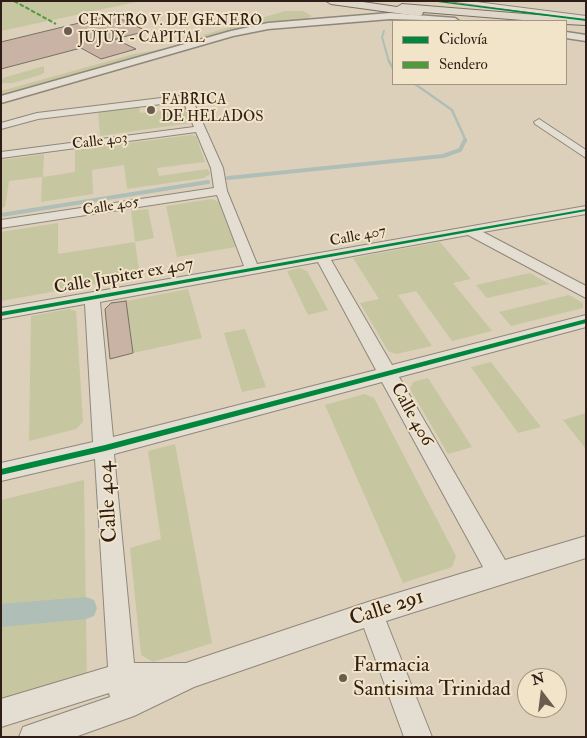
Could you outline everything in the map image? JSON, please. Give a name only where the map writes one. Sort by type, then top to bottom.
[{"type":"highway","points":[[331,1],[480,20]]},
{"type":"highway","points":[[359,1],[507,20]]},
{"type":"highway","points":[[402,7],[561,20]]},
{"type":"highway","points":[[416,16],[466,20]]},
{"type":"highway","points":[[567,20],[586,22]]},
{"type":"highway","points":[[567,27],[586,32]]},
{"type":"highway","points":[[567,31],[586,32]]},
{"type":"street","points":[[451,1],[586,18]]},
{"type":"street","points":[[509,8],[520,1]]},
{"type":"street","points":[[1,100],[254,29],[364,17],[416,16],[447,20]]},
{"type":"street","points":[[567,35],[586,38]]},
{"type":"street","points":[[1,126],[37,116],[178,99],[188,101],[217,168],[221,191],[252,269]]},
{"type":"street","points":[[539,122],[586,155]]},
{"type":"street","name":"Calle 403","points":[[1,155],[199,130]]},
{"type":"street","name":"Calle 405","points":[[1,224],[221,191]]},
{"type":"street","points":[[468,230],[586,210]]},
{"type":"street","points":[[564,214],[586,225]]},
{"type":"street","points":[[468,230],[586,293]]},
{"type":"street","name":"Calle 407","points":[[252,269],[468,230]]},
{"type":"street","name":"Calle 406","points":[[322,257],[500,574]]},
{"type":"street","name":"Calle Jupiter ex 407","points":[[1,314],[252,269]]},
{"type":"street","name":"Calle 404","points":[[92,298],[124,706]]},
{"type":"street","points":[[1,472],[105,448],[586,321]]},
{"type":"street","name":"Calle 291","points":[[33,737],[124,706],[189,675],[371,614],[586,547]]},
{"type":"street","points":[[371,614],[418,737]]},
{"type":"street","name":"Calle 291","points":[[1,713],[122,676],[189,675]]},
{"type":"green space","points":[[1,1],[141,1],[1,31]]},
{"type":"green space","points":[[285,11],[303,11],[312,16],[304,20],[263,26],[1,95],[1,91],[134,54],[173,47],[206,37],[203,35]]},
{"type":"green space","points":[[44,66],[44,73],[40,75],[13,83],[1,83],[3,78]]},
{"type":"green space","points":[[139,107],[140,113],[186,107],[191,123],[100,136],[98,112]]},
{"type":"green space","points":[[191,135],[196,136],[205,162],[157,168],[159,176],[208,169],[210,174],[204,178],[127,189],[124,165],[92,170],[93,194],[41,202],[42,177],[9,181],[5,207],[1,208],[1,160],[44,154],[43,177],[75,172],[75,150]]},
{"type":"green space","points":[[211,199],[220,202],[236,247],[177,257],[166,206]]},
{"type":"green space","points":[[148,209],[154,238],[135,242],[131,211]]},
{"type":"green space","points":[[58,223],[58,254],[135,242],[140,276],[1,301],[1,232]]},
{"type":"green space","points":[[440,242],[471,279],[453,283],[492,331],[452,341],[416,291],[398,295],[432,346],[396,354],[388,351],[360,303],[379,299],[353,258]]},
{"type":"green space","points":[[300,268],[307,271],[328,310],[308,315],[287,271]]},
{"type":"green space","points":[[530,273],[549,284],[487,298],[476,285]]},
{"type":"green space","points":[[188,289],[202,338],[133,353],[126,301]]},
{"type":"green space","points":[[569,295],[583,303],[583,308],[511,326],[499,312]]},
{"type":"green space","points":[[69,309],[76,311],[83,422],[76,429],[29,441],[31,316]]},
{"type":"green space","points":[[245,329],[266,387],[242,392],[224,333]]},
{"type":"green space","points":[[491,362],[541,427],[518,433],[471,367]]},
{"type":"green space","points":[[428,378],[472,447],[448,454],[410,389],[413,382]]},
{"type":"green space","points":[[365,394],[374,398],[456,556],[452,567],[403,583],[325,405]]},
{"type":"green space","points":[[586,413],[586,449],[563,420]]},
{"type":"green space","points":[[175,444],[212,643],[153,662],[141,655],[130,548],[161,539],[148,451]]},
{"type":"green space","points":[[84,480],[87,683],[1,710],[1,500]]},
{"type":"building","points":[[112,15],[147,31],[115,39],[136,49],[101,59],[81,48],[1,69],[1,42]]},
{"type":"building","points":[[126,301],[133,353],[110,359],[105,309],[111,303]]},
{"type":"waterway","points":[[384,31],[382,37],[389,62]]},
{"type":"waterway","points":[[389,61],[392,67]]},
{"type":"waterway","points":[[416,85],[452,110],[466,141]]},
{"type":"waterway","points":[[228,178],[443,156],[460,150],[465,140]]},
{"type":"waterway","points":[[1,215],[208,182]]},
{"type":"waterway","points":[[1,616],[86,608]]},
{"type":"marked path","points":[[14,1],[56,24]]},
{"type":"cycle path","points":[[431,1],[586,20]]},
{"type":"cycle path","points":[[1,314],[586,210]]},
{"type":"cycle path","points":[[1,472],[105,448],[586,321]]},
{"type":"place","name":"CENTRO V. DE GENERO JUJUY - CAPITAL","points":[[68,31]]},
{"type":"place","name":"FABRICA DE HELADOS","points":[[151,110]]},
{"type":"place","name":"Farmacia Santisima Trinidad","points":[[343,678]]}]
